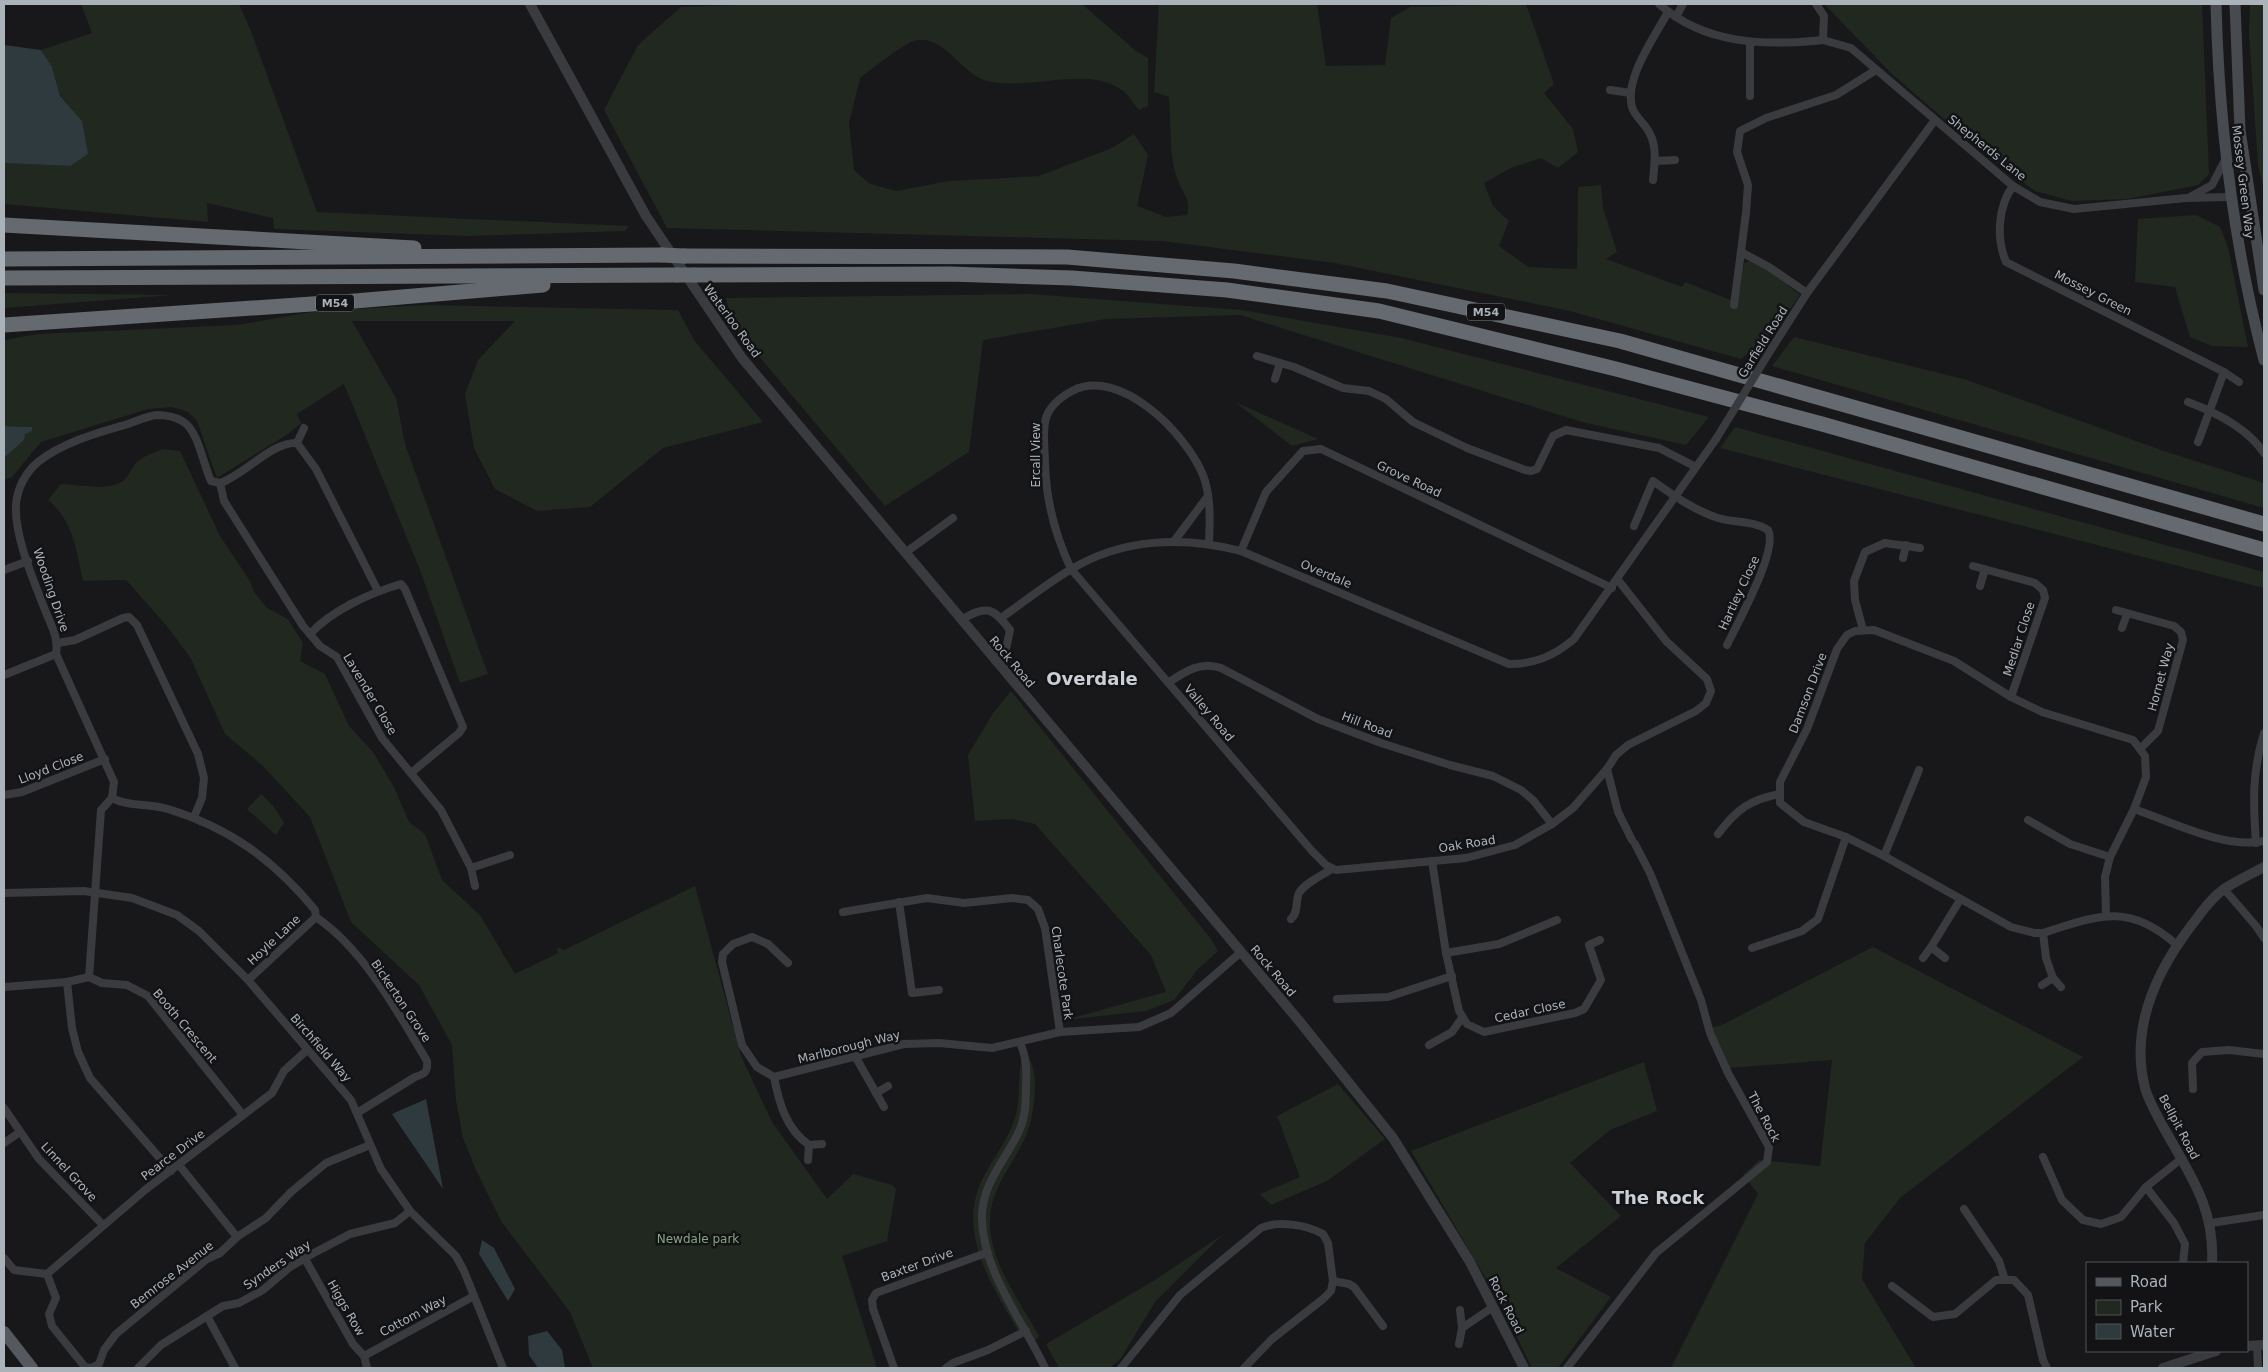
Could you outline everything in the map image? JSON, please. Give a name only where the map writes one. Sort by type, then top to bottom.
[{"type":"highway","name":"M54","points":[[4,226],[555,256]]},
{"type":"highway","name":"M54","points":[[4,259],[662,255],[1067,257],[1234,271],[1387,291],[1620,341],[2264,524]]},
{"type":"highway","name":"M54","points":[[4,278],[950,274],[1072,278],[1228,290],[1379,311],[1616,369],[1794,416],[2264,550]]},
{"type":"highway","name":"M54","points":[[4,325],[337,302],[672,275]]},
{"type":"main road","name":"Mossey Green Way","points":[[2216,4],[2225,160],[2247,298],[2264,360]]},
{"type":"main road","name":"Mossey Green Way","points":[[2235,4],[2234,25],[2240,130],[2262,262],[2264,290]]},
{"type":"main road","points":[[2230,197],[2237,195],[2240,188],[2230,69],[2234,25]]},
{"type":"main road","points":[[2262,262],[2252,266],[2249,277],[2264,344]]},
{"type":"main road","points":[[4,1332],[32,1368]]},
{"type":"street","name":"Waterloo Road","points":[[530,4],[646,216],[707,310],[742,358],[961,620]]},
{"type":"street","points":[[1659,4],[1676,17],[1711,33],[1750,43],[1777,44],[1823,40],[1824,16],[1816,4]]},
{"type":"street","points":[[1676,17],[1683,4]]},
{"type":"street","points":[[1652,180],[1655,161],[1651,134],[1632,108],[1631,93],[1634,78],[1668,12]]},
{"type":"street","name":"Shepherds Lane","points":[[1823,40],[1851,48],[2013,186],[2040,202],[2074,210],[2186,198],[2230,197]]},
{"type":"street","points":[[1750,43],[1750,96]]},
{"type":"street","points":[[1734,305],[1748,185],[1737,152],[1740,131],[1766,118],[1836,95],[1876,70]]},
{"type":"street","points":[[1610,90],[1631,93]]},
{"type":"street","name":"Garfield Road","points":[[1618,580],[1716,439],[1807,293],[1935,120]]},
{"type":"street","points":[[1655,161],[1675,160]]},
{"type":"street","points":[[2186,198],[2212,185],[2225,160]]},
{"type":"street","name":"Mossey Green","points":[[2013,186],[2004,198],[2002,207],[2000,238],[2001,251],[2006,262],[2224,372],[2239,382]]},
{"type":"street","points":[[1741,252],[1769,267],[1807,293]]},
{"type":"street","points":[[1257,356],[1343,388],[1369,391],[1386,399],[1412,422],[1455,443],[1531,471],[1537,469],[1552,436],[1566,430],[1659,448],[1696,467]]},
{"type":"street","points":[[1275,379],[1280,363]]},
{"type":"street","points":[[2198,442],[2224,372]]},
{"type":"street","name":"Ercall View","points":[[1072,569],[1060,545],[1046,487],[1044,432],[1046,417],[1055,403],[1079,387],[1098,384],[1117,389],[1137,399],[1179,437],[1202,474],[1208,496],[1209,543]]},
{"type":"street","points":[[2188,402],[2210,410],[2257,442],[2264,454]]},
{"type":"street","name":"Wooding Drive","points":[[56,654],[58,643],[28,561],[18,526],[16,506],[19,491],[24,477],[36,464],[53,451],[95,434],[156,415],[171,416],[189,425],[195,434],[201,459],[211,481],[220,483]]},
{"type":"street","points":[[297,443],[304,428]]},
{"type":"street","points":[[220,483],[230,480],[282,445],[297,443]]},
{"type":"street","points":[[297,443],[316,469],[378,591]]},
{"type":"street","name":"Grove Road","points":[[1240,551],[1266,492],[1303,451],[1321,449],[1612,588]]},
{"type":"street","points":[[1634,526],[1653,482],[1675,497]]},
{"type":"street","name":"Lavender Close","points":[[220,483],[224,501],[303,626],[320,646],[337,657],[382,738],[441,810],[471,868],[475,886]]},
{"type":"street","points":[[1175,540],[1208,496]]},
{"type":"street","name":"Hartley Close","points":[[1675,497],[1708,515],[1755,524],[1770,533],[1768,558],[1727,645]]},
{"type":"street","points":[[905,554],[953,518]]},
{"type":"street","name":"Overdale","points":[[1001,618],[1072,569],[1123,547],[1175,540],[1209,543],[1240,551],[1509,664],[1527,664],[1560,651],[1574,639],[1618,580]]},
{"type":"street","points":[[1920,548],[1885,543],[1864,552],[1854,581],[1855,600],[1863,630],[1874,630],[1954,661],[2011,697],[2042,712],[2133,740],[2145,756],[2146,777],[2134,809],[2110,857],[2105,877],[2106,915]]},
{"type":"street","points":[[1903,558],[1906,545]]},
{"type":"street","points":[[4,570],[28,561]]},
{"type":"street","name":"Medlar Close","points":[[1973,566],[2036,583],[2043,590],[2044,598],[2011,697]]},
{"type":"street","name":"Valley Road","points":[[1072,569],[1312,851],[1332,869]]},
{"type":"street","points":[[1980,586],[1985,569]]},
{"type":"street","name":"Oak Road","points":[[1332,869],[1344,870],[1479,856],[1505,849],[1532,837],[1552,824],[1580,801],[1607,769],[1616,755],[1628,745],[1696,711],[1706,703],[1711,694],[1707,679],[1666,641],[1618,580]]},
{"type":"street","points":[[310,634],[321,623],[378,591],[401,584],[405,589],[462,727],[460,733],[411,773]]},
{"type":"street","points":[[961,620],[978,610],[992,611],[1001,618],[1010,630],[1006,649],[995,661]]},
{"type":"street","name":"Hornet Way","points":[[2116,610],[2174,626],[2181,632],[2183,640],[2158,731],[2140,748]]},
{"type":"street","points":[[2122,628],[2128,614]]},
{"type":"street","points":[[58,643],[75,640],[123,618],[129,618],[137,625],[198,754],[204,778],[202,798],[194,817]]},
{"type":"street","name":"Rock Road","points":[[961,620],[1241,952],[1394,1138],[1470,1262],[1524,1368]]},
{"type":"street","name":"Damson Drive","points":[[1780,794],[1780,782],[1807,729],[1837,649],[1847,636],[1863,630]]},
{"type":"street","points":[[4,675],[56,654],[114,782],[112,798],[101,810],[89,977]]},
{"type":"street","name":"Hill Road","points":[[1169,682],[1194,668],[1213,665],[1255,688],[1327,722],[1381,743],[1450,765],[1493,776],[1521,790],[1533,800],[1552,824]]},
{"type":"street","points":[[2134,809],[2219,839],[2260,842],[2253,793],[2256,760],[2264,732]]},
{"type":"street","name":"Lloyd Close","points":[[4,795],[22,792],[105,759]]},
{"type":"street","name":"The Rock","points":[[1567,1368],[1656,1253],[1767,1162],[1769,1154],[1769,1147],[1728,1073],[1710,1033],[1701,1000],[1650,874],[1618,812],[1607,769]]},
{"type":"street","points":[[1884,856],[1919,770]]},
{"type":"street","points":[[1718,834],[1735,812],[1758,798],[1780,794],[1780,803],[1804,822],[1846,837],[1884,856],[2011,927],[2034,933],[2043,933],[2106,915],[2138,920],[2160,930],[2177,945]]},
{"type":"street","name":"Bickerton Grove","points":[[112,798],[120,803],[158,806],[194,817],[249,846],[284,874],[315,910],[316,917],[337,934],[370,972],[427,1061],[428,1069],[424,1074],[415,1077],[357,1113]]},
{"type":"street","points":[[2028,820],[2070,844],[2110,857]]},
{"type":"street","points":[[1752,948],[1802,931],[1818,919],[1846,837]]},
{"type":"street","points":[[471,868],[510,855]]},
{"type":"street","points":[[1429,1045],[1452,1032],[1462,1018],[1446,953],[1432,861]]},
{"type":"street","name":"Bellpit Road","points":[[2212,1262],[2211,1222],[2195,1181],[2181,1159],[2145,1089],[2141,1050],[2143,1023],[2148,1001],[2177,945],[2209,902],[2224,889],[2264,867]]},
{"type":"street","points":[[1291,919],[1296,913],[1298,896],[1302,888],[1332,869]]},
{"type":"street","points":[[2224,889],[2264,938]]},
{"type":"street","name":"Birchfield Way","points":[[4,893],[95,892],[132,898],[177,915],[199,931],[248,980],[351,1100],[381,1169],[410,1211],[456,1256],[503,1368]]},
{"type":"street","name":"Charlecote Park","points":[[844,912],[927,898],[973,902],[1018,898],[1033,903],[1042,915],[1045,928],[1060,1032]]},
{"type":"street","points":[[1923,958],[1960,900]]},
{"type":"street","points":[[899,902],[912,993],[938,990]]},
{"type":"street","name":"Hoyle Lane","points":[[248,980],[316,917]]},
{"type":"street","points":[[1446,953],[1498,944],[1557,920]]},
{"type":"street","points":[[2043,933],[2046,958],[2053,978],[2061,987]]},
{"type":"street","points":[[788,963],[768,944],[752,937],[733,944],[723,954],[722,962],[742,1045],[757,1067],[774,1077],[780,1107],[802,1140],[809,1145],[822,1144]]},
{"type":"street","name":"Cedar Close","points":[[1462,1018],[1467,1024],[1484,1032],[1584,1009],[1601,980],[1588,945],[1600,940]]},
{"type":"street","points":[[1931,946],[1945,958]]},
{"type":"street","name":"Marlborough Way","points":[[774,1077],[904,1044],[939,1043],[992,1048],[1060,1032],[1139,1027],[1171,1013],[1241,952]]},
{"type":"street","points":[[1337,999],[1388,997],[1452,976]]},
{"type":"street","name":"Booth Crescent","points":[[4,987],[68,982],[89,977],[102,983],[127,985],[148,996],[243,1115]]},
{"type":"street","points":[[2042,985],[2053,978]]},
{"type":"street","points":[[68,982],[72,1028],[78,1052],[90,1078],[170,1171]]},
{"type":"street","points":[[1020,1042],[1024,1050],[1026,1075],[1024,1118],[1012,1145],[988,1185],[984,1197],[982,1216],[986,1253],[1045,1368]]},
{"type":"street","name":"Pearce Drive","points":[[47,1274],[103,1225],[170,1171],[272,1093],[284,1071],[307,1050]]},
{"type":"street","points":[[2193,1089],[2192,1063],[2202,1052],[2229,1050],[2264,1054]]},
{"type":"street","points":[[855,1056],[884,1107]]},
{"type":"street","points":[[876,1093],[888,1086]]},
{"type":"street","name":"Linnel Grove","points":[[4,1108],[39,1159],[103,1225]]},
{"type":"street","points":[[4,1143],[20,1132]]},
{"type":"street","name":"Bemrose Avenue","points":[[47,1274],[56,1298],[49,1314],[52,1326],[85,1367],[92,1368],[99,1364],[104,1350],[116,1334],[237,1237],[266,1218],[291,1192],[326,1163],[370,1145]]},
{"type":"street","points":[[808,1160],[809,1145]]},
{"type":"street","points":[[2043,1157],[2062,1200],[2083,1220],[2101,1224],[2121,1217],[2146,1187],[2181,1159]]},
{"type":"street","points":[[179,1165],[237,1237]]},
{"type":"street","points":[[2146,1187],[2174,1223],[2185,1244],[2183,1262]]},
{"type":"street","points":[[1964,1209],[1999,1261],[2005,1280]]},
{"type":"street","name":"Synders Way","points":[[138,1368],[161,1345],[223,1306],[239,1304],[263,1290],[290,1267],[350,1234],[395,1223],[410,1211]]},
{"type":"street","points":[[2211,1222],[2264,1215]]},
{"type":"street","points":[[1121,1368],[1180,1295],[1267,1226],[1300,1226],[1323,1234],[1328,1243],[1333,1281],[1330,1290],[1323,1299],[1272,1338],[1244,1368]]},
{"type":"street","name":"Baxter Drive","points":[[894,1368],[873,1309],[872,1300],[876,1293],[986,1253]]},
{"type":"street","points":[[4,1258],[14,1270],[47,1274]]},
{"type":"street","name":"Higgs Row","points":[[305,1259],[353,1344],[364,1356],[367,1368]]},
{"type":"street","points":[[1892,1286],[1933,1317],[1955,1314],[1996,1280],[2014,1280],[2028,1295],[2043,1360],[2047,1368]]},
{"type":"street","points":[[1333,1281],[1349,1284],[1354,1287],[1383,1326]]},
{"type":"street","name":"Cottom Way","points":[[364,1356],[474,1296]]},
{"type":"street","points":[[1462,1328],[1493,1307]]},
{"type":"street","points":[[1459,1344],[1462,1328],[1460,1310]]},
{"type":"street","points":[[207,1316],[236,1368]]},
{"type":"street","points":[[946,1368],[953,1363],[988,1350],[1026,1331]]},
{"type":"street","points":[[2256,1345],[2258,1368]]},
{"type":"street","points":[[2163,1368],[2209,1352]]},
{"type":"green space","points":[[81,4],[239,4],[251,31],[317,212],[629,226],[625,231],[469,236],[274,229],[273,218],[207,203],[208,222],[4,204],[4,163],[70,166],[82,121],[60,96],[52,67],[41,50],[92,33]]},
{"type":"green space","points":[[766,4],[1082,4],[1136,51],[1148,58],[1148,106],[1139,110],[1122,90],[1107,83],[1091,79],[1018,83],[1000,83],[984,80],[967,70],[936,44],[927,40],[917,40],[897,51],[860,78],[849,122],[854,170],[870,184],[897,191],[948,181],[1039,176],[1112,148],[1134,134],[1148,155],[1137,206],[1166,217],[1187,215],[1188,204],[1174,169],[1169,97],[1154,92],[1159,4],[1317,4],[1326,66],[1385,65],[1391,18],[1410,7],[1526,4],[1554,84],[1544,93],[1573,129],[1578,152],[1558,168],[1541,158],[1511,168],[1484,183],[1493,206],[1509,221],[1499,246],[1528,267],[1577,269],[1578,187],[1601,185],[1603,208],[1617,252],[1606,259],[1682,287],[1685,282],[1738,303],[1744,263],[1750,261],[1771,272],[1800,295],[1774,332],[1741,359],[1570,311],[1335,263],[1162,241],[667,228],[604,110],[638,45],[681,7]]},
{"type":"green space","points":[[1824,4],[2202,4],[2209,174],[2198,185],[2128,199],[2072,201],[2035,191],[1974,145],[1893,75]]},
{"type":"green space","points":[[2250,4],[2264,4],[2264,189],[2258,165],[2249,33]]},
{"type":"green space","points":[[2196,215],[2220,227],[2228,247],[2248,347],[2212,346],[2190,337],[2175,287],[2135,282],[2138,219]]},
{"type":"green space","points":[[4,293],[173,295],[4,308]]},
{"type":"green space","points":[[1029,294],[1242,310],[1401,338],[1709,417],[1686,445],[1582,422],[1240,315],[1106,319],[983,340],[969,452],[885,506],[732,324],[726,298]]},
{"type":"green space","points":[[426,305],[678,310],[694,340],[763,422],[663,448],[590,507],[537,511],[495,489],[474,448],[465,394],[478,360],[515,321],[352,321],[396,398],[405,444],[488,674],[460,683],[420,570],[344,384],[297,414],[301,423],[288,434],[217,478],[197,421],[188,412],[172,407],[148,409],[41,442],[12,477],[4,480],[4,458],[32,427],[4,426],[4,340],[37,334],[237,325],[317,311]]},
{"type":"green space","points":[[1794,337],[1967,380],[2161,450],[2264,483],[2264,508],[1772,366]]},
{"type":"green space","points":[[1235,402],[1318,439],[1292,446]]},
{"type":"green space","points":[[1735,427],[2264,572],[2264,588],[1720,448]]},
{"type":"green space","name":"Newdale park","points":[[162,449],[180,451],[220,536],[250,581],[254,592],[267,608],[288,619],[303,643],[300,661],[325,674],[349,726],[373,752],[394,787],[409,822],[425,834],[442,880],[480,915],[515,974],[558,953],[557,947],[564,950],[695,886],[741,1056],[772,1122],[827,1199],[853,1174],[892,1185],[896,1189],[887,1241],[842,1256],[877,1368],[593,1368],[570,1312],[501,1221],[476,1170],[463,1138],[456,1100],[452,1045],[419,985],[351,922],[310,817],[263,766],[225,734],[190,657],[166,625],[126,580],[83,581],[68,526],[63,517],[48,500],[61,484],[101,487],[123,481],[139,460]]},
{"type":"green space","points":[[1011,691],[1211,939],[1218,951],[1198,969],[1174,1000],[1146,1011],[1065,1020],[1166,992],[1151,955],[1035,824],[1012,819],[975,821],[968,755],[993,713]]},
{"type":"green space","points":[[261,794],[274,807],[284,823],[276,835],[247,809]]},
{"type":"green space","points":[[1873,947],[2083,1057],[1900,1198],[1865,1243],[1862,1279],[1916,1368],[1671,1368],[1758,1194],[1743,1175],[1759,1160],[1820,1166],[1832,1060],[1728,1068],[1711,1028],[1722,1025]]},
{"type":"green space","points":[[1024,1050],[1032,1064],[1034,1073],[1035,1089],[1032,1114],[1025,1138],[997,1190],[993,1201],[990,1225],[992,1240],[1001,1269],[1039,1336],[1033,1343],[1026,1331],[1020,1334],[990,1280],[976,1242],[973,1222],[975,1202],[981,1182],[1008,1135],[1015,1118],[1020,1067]]},
{"type":"green space","points":[[1644,1062],[1657,1111],[1610,1130],[1570,1163],[1621,1216],[1556,1268],[1611,1297],[1558,1368],[1532,1368],[1499,1301],[1411,1151]]},
{"type":"green space","points":[[1338,1084],[1385,1139],[1327,1181],[1271,1205],[1260,1194],[1300,1177],[1277,1116]]},
{"type":"green space","points":[[1222,1235],[1155,1302],[1121,1358],[1110,1368],[1059,1368],[1046,1344],[1155,1280]]},
{"type":"water","points":[[4,45],[41,50],[52,67],[60,96],[82,121],[88,154],[70,166],[4,163]]},
{"type":"water","points":[[4,426],[32,427],[32,431],[25,434],[24,440],[4,458]]},
{"type":"water","points":[[426,1099],[443,1189],[392,1114]]},
{"type":"water","points":[[482,1240],[494,1248],[515,1289],[508,1301],[479,1254]]},
{"type":"water","points":[[547,1331],[562,1350],[565,1368],[538,1368],[529,1355],[528,1336]]},
{"type":"district","name":"Overdale","points":[[1092,678]]},
{"type":"district","name":"The Rock","points":[[1658,1197]]}]
